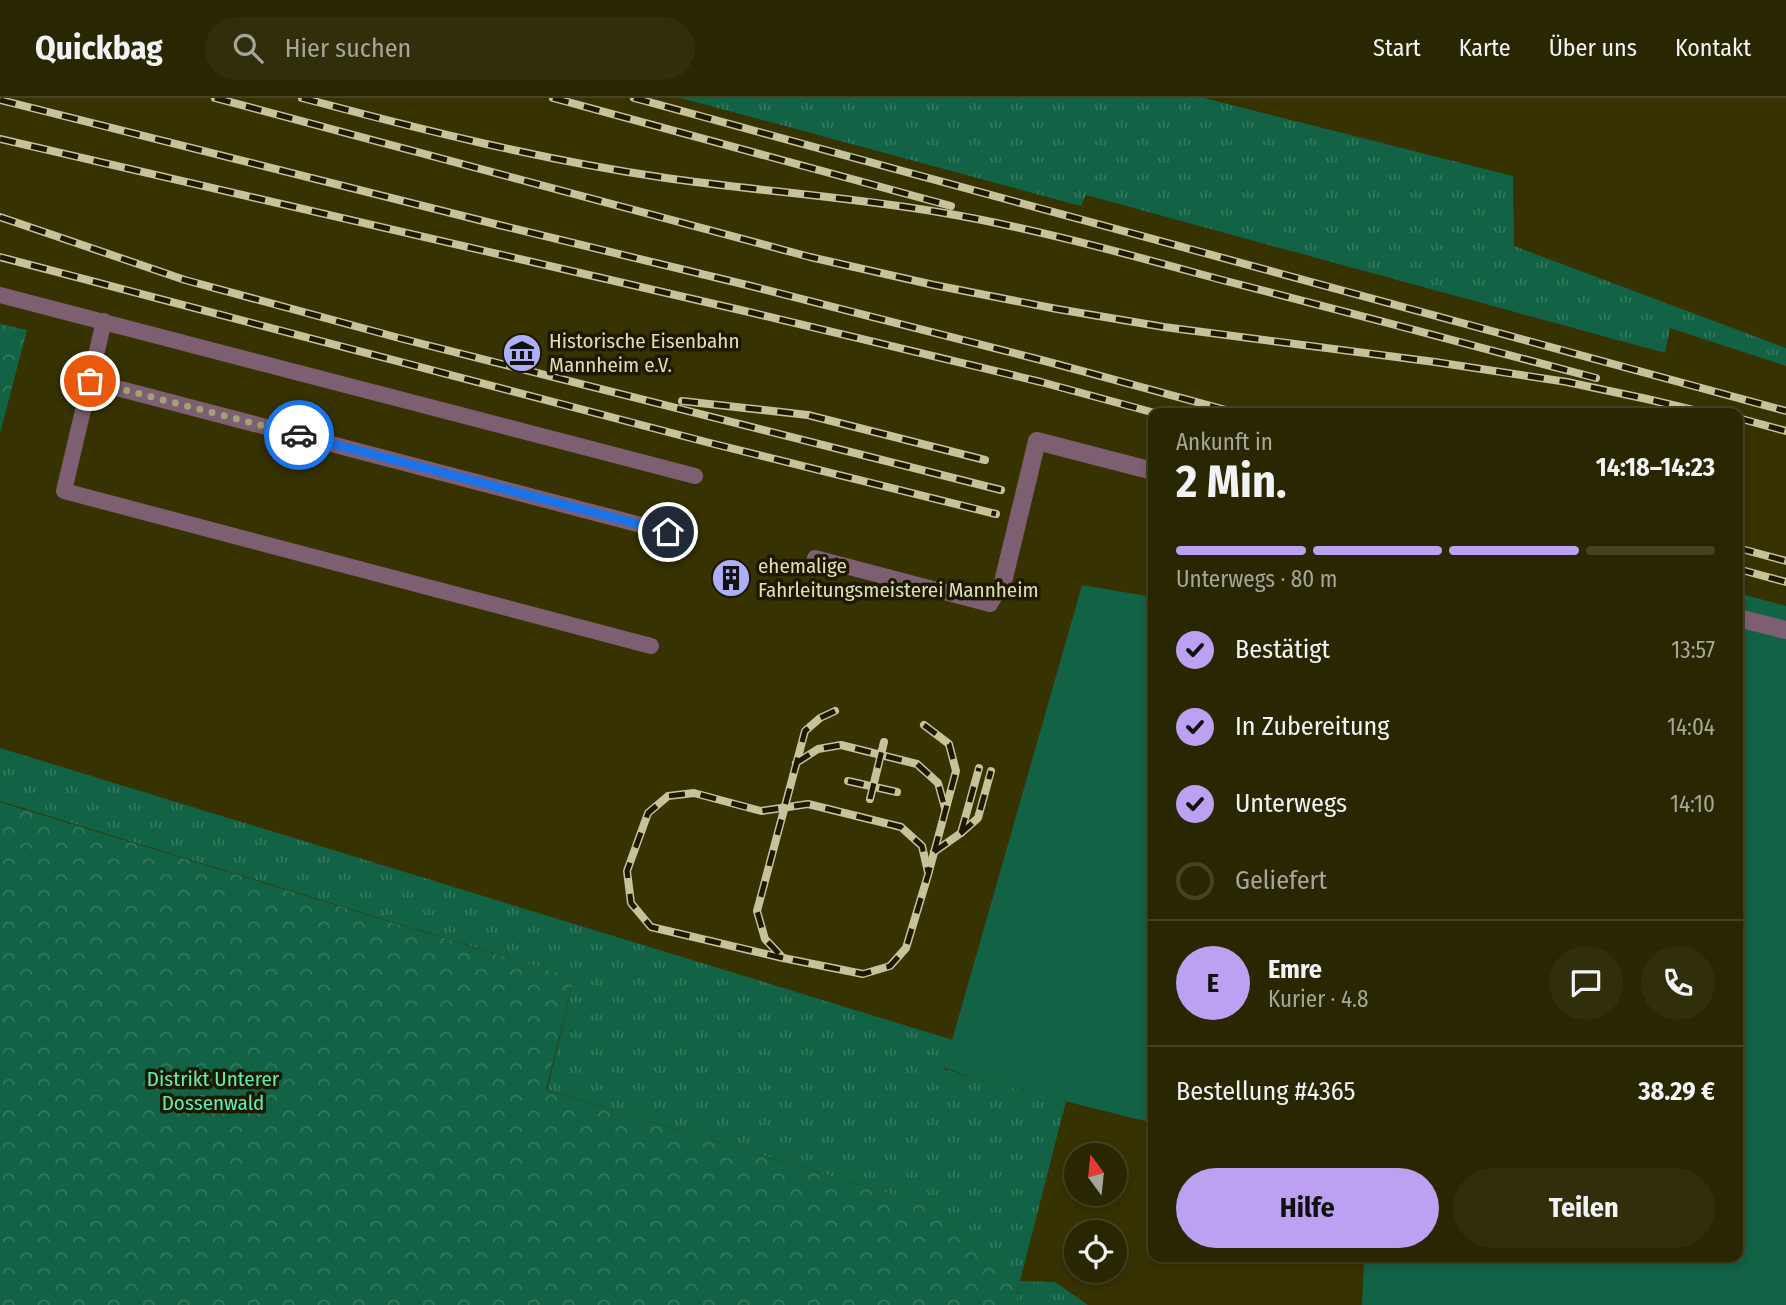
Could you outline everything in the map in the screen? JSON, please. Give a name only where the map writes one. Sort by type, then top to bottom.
[{"type":"street","points":[[1003,582],[1037,441],[1148,470]]},
{"type":"street","points":[[1743,619],[1786,631]]},
{"type":"lane","points":[[0,295],[695,476]]},
{"type":"lane","points":[[104,321],[64,491],[651,646]]},
{"type":"lane","points":[[90,381],[668,532]]},
{"type":"lane","points":[[815,558],[990,604],[1003,582]]},
{"type":"green space","points":[[681,98],[1204,98],[1513,176],[1514,246],[1786,348],[1786,366],[1670,328],[1665,353],[1086,195],[1081,206]]},
{"type":"green space","points":[[0,324],[27,330],[0,433]]},
{"type":"green space","points":[[1082,585],[1148,596],[1148,1122],[976,1079],[944,1068]]},
{"type":"green space","points":[[1743,594],[1786,606],[1786,1305],[1362,1305],[1364,1262],[1743,1262]]},
{"type":"green space","points":[[0,748],[953,1040],[944,1069],[1066,1101],[1020,1281],[1055,1282],[1088,1305],[1015,1305],[1020,1282],[929,1206],[547,1090],[574,978],[0,801]]},
{"type":"green space","name":"Distrikt Unterer Dossenwald","points":[[0,802],[574,978],[546,1090],[929,1206],[1020,1282],[1015,1305],[0,1305]]},
{"type":"railway","points":[[215,98],[810,257],[934,285],[1164,327],[1567,382],[1685,408]]},
{"type":"railway","points":[[302,98],[483,143],[620,171],[909,207],[979,219],[1118,252],[1596,378]]},
{"type":"railway","points":[[553,98],[951,206]]},
{"type":"railway","points":[[634,98],[1786,411]]},
{"type":"railway","points":[[0,100],[751,286],[1219,408]]},
{"type":"railway","points":[[0,139],[749,312],[1041,382],[1148,411]]},
{"type":"railway","points":[[0,217],[185,280],[399,338],[1001,490]]},
{"type":"railway","points":[[0,257],[710,443],[996,514]]},
{"type":"railway","points":[[682,401],[808,415],[985,460]]},
{"type":"railway","points":[[1743,419],[1786,431]]},
{"type":"railway","points":[[1743,549],[1786,561]]},
{"type":"railway","points":[[1743,570],[1786,582]]},
{"type":"railway","points":[[835,711],[820,718],[805,731],[757,911],[765,939],[783,958],[863,974],[890,966],[906,948],[956,771],[949,744],[924,725]]},
{"type":"railway","points":[[870,799],[884,742]]},
{"type":"railway","points":[[796,763],[818,749],[841,745],[917,764],[938,783],[945,808]]},
{"type":"railway","points":[[961,833],[979,768]]},
{"type":"railway","points":[[934,852],[978,818],[991,771]]},
{"type":"railway","points":[[848,781],[897,792]]},
{"type":"railway","points":[[783,958],[651,927],[631,903],[627,871],[648,813],[668,796],[694,793],[761,811],[808,804],[901,827],[922,846],[928,872]]},
{"type":"way so far","points":[[90,381],[299,435]]},
{"type":"place","name":"Historische Eisenbahn Mannheim e.V.","points":[[522,353]]},
{"type":"place","name":"ehemalige Fahrleitungsmeisterei Mannheim","points":[[731,578]]},
{"type":"route","points":[[299,435],[668,532]]}]
